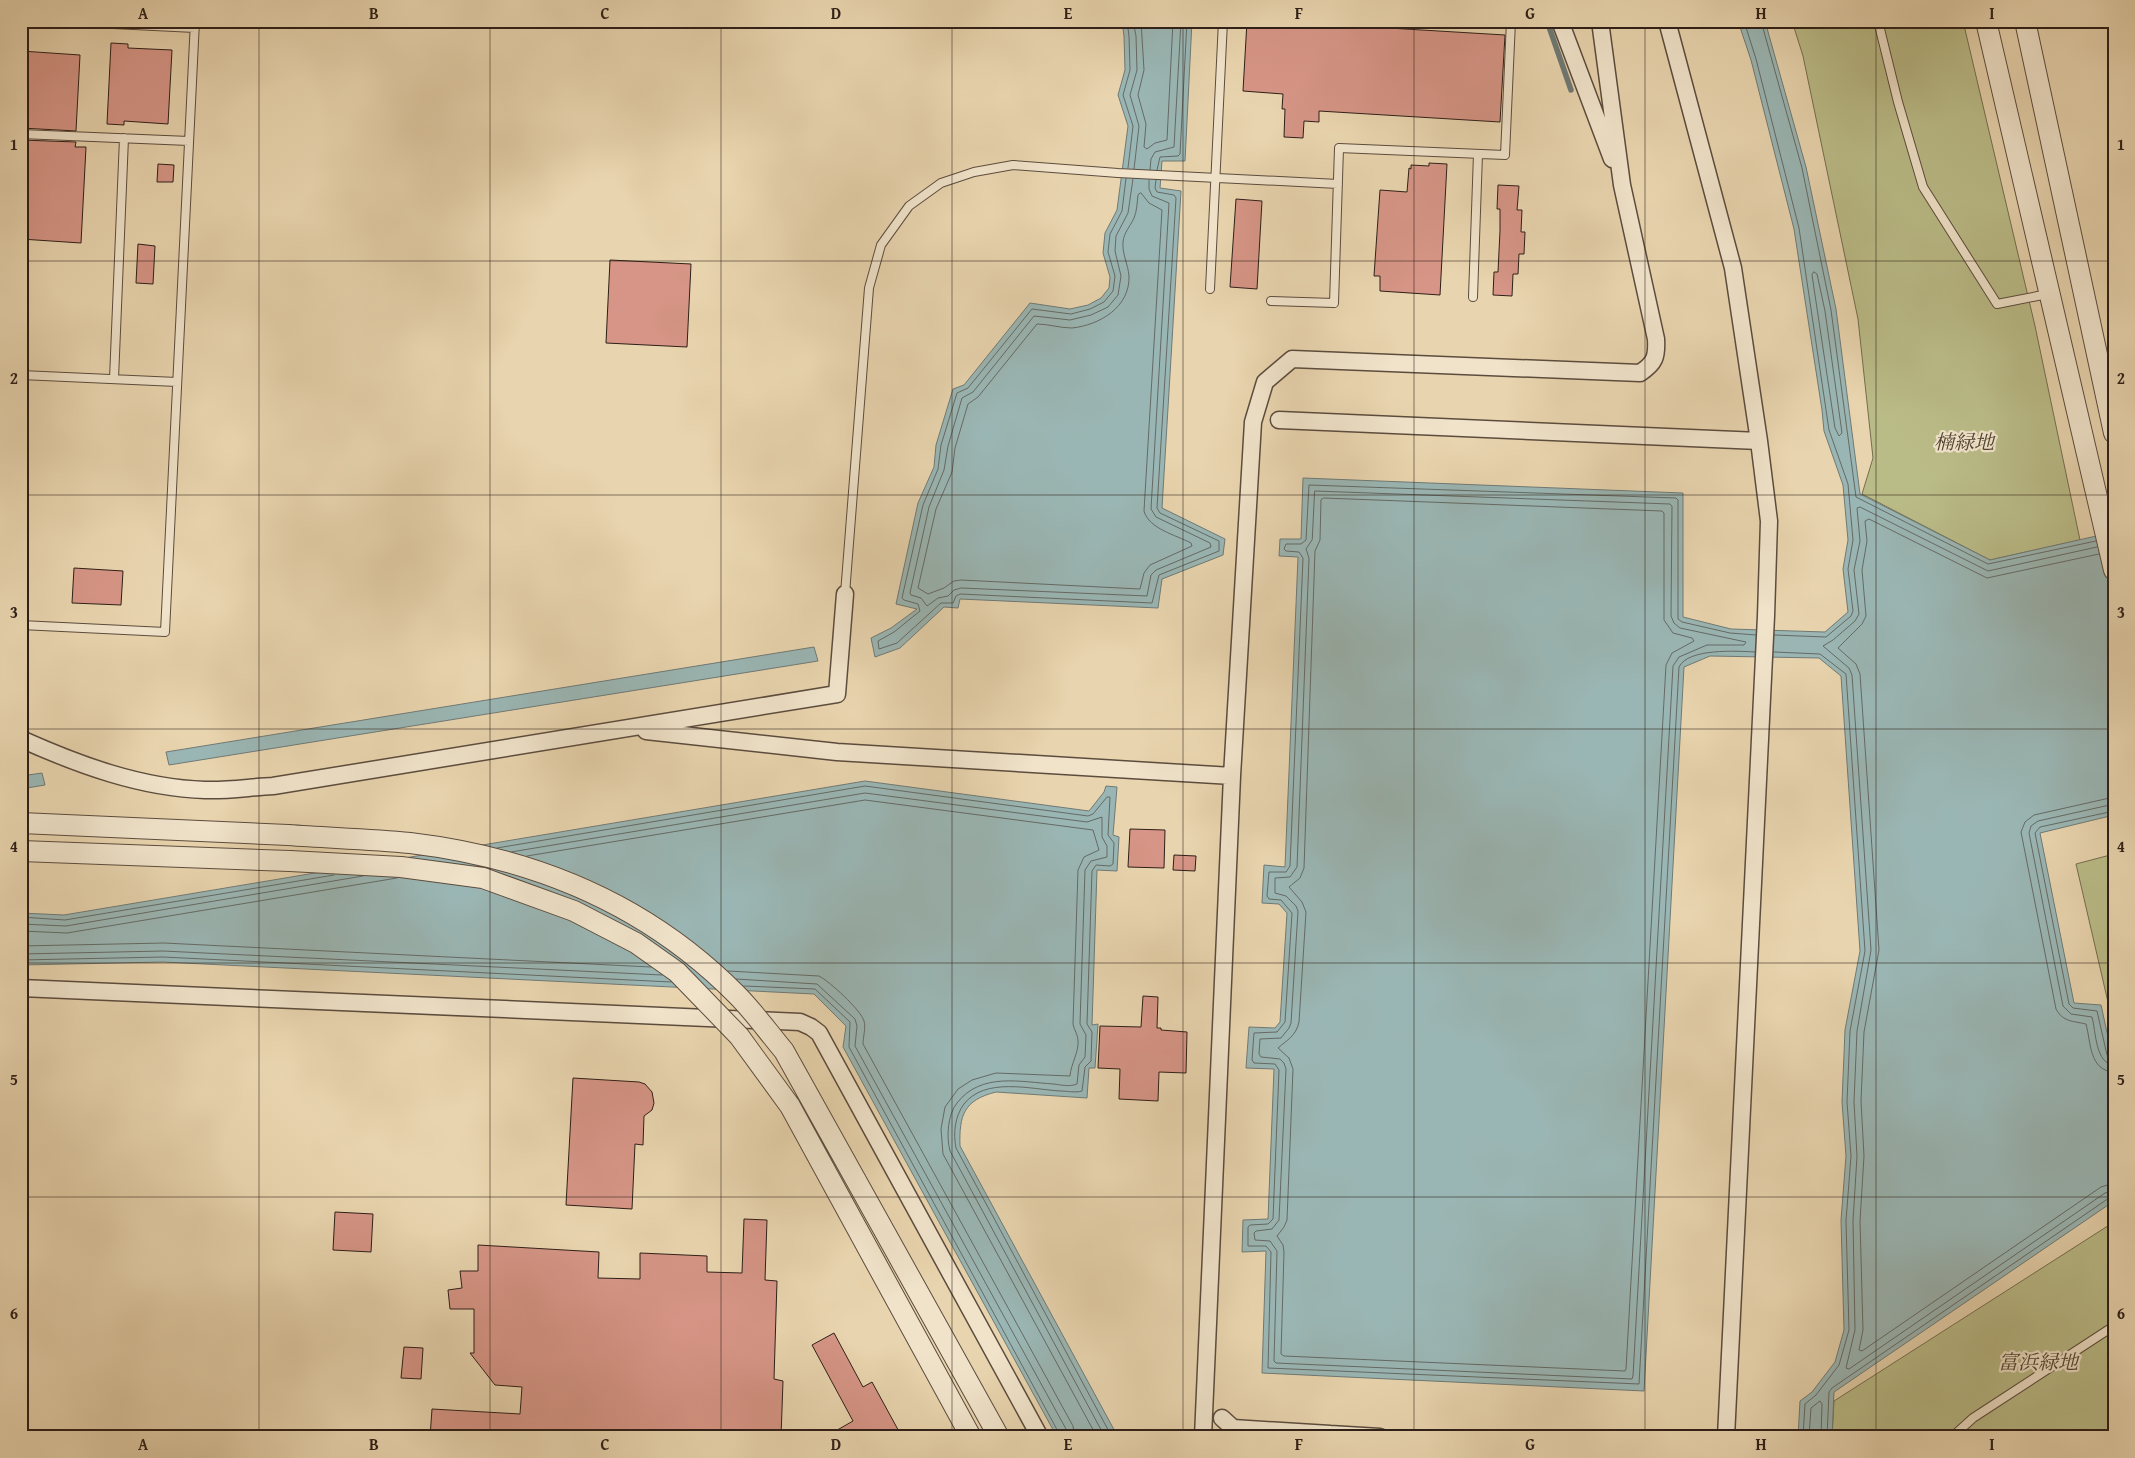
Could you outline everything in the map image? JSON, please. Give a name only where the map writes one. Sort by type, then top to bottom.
[{"type":"street","points":[[1560,21],[1622,185]]},
{"type":"street","points":[[1203,1437],[1232,776],[1253,422],[1265,382],[1292,359],[1640,372],[1652,365],[1657,352],[1656,339],[1622,185],[1600,21]]},
{"type":"street","points":[[1667,21],[1733,268],[1759,441],[1768,521],[1766,616],[1726,1437]]},
{"type":"street","points":[[1986,21],[2114,570]]},
{"type":"street","points":[[2025,21],[2114,434]]},
{"type":"street","points":[[1279,420],[1759,441]]},
{"type":"street","points":[[21,740],[56,755],[134,781],[204,790],[273,786],[837,694],[845,594]]},
{"type":"street","points":[[625,728],[837,752],[1232,776]]},
{"type":"street","points":[[21,823],[288,835],[410,843],[492,857],[562,878],[631,912],[680,945],[738,995],[784,1051],[999,1437]]},
{"type":"street","points":[[21,851],[401,867],[483,878],[574,910],[636,943],[677,972],[739,1036],[790,1106],[971,1437]]},
{"type":"street","points":[[21,988],[800,1022],[811,1026],[819,1033],[1040,1437]]},
{"type":"street","points":[[1222,1418],[1233,1428],[1328,1436],[1380,1437]]},
{"type":"lane","points":[[21,625],[165,632],[195,25],[52,21]]},
{"type":"lane","points":[[1210,288],[1224,21]]},
{"type":"lane","points":[[1270,301],[1334,303],[1339,148],[1505,155],[1511,21]]},
{"type":"lane","points":[[1878,21],[1898,102],[1923,187],[1958,245],[1997,304],[2050,294]]},
{"type":"lane","points":[[21,134],[189,141]]},
{"type":"lane","points":[[114,379],[124,138]]},
{"type":"lane","points":[[1473,297],[1478,154]]},
{"type":"lane","points":[[845,594],[868,288],[881,245],[909,206],[941,183],[974,172],[1013,165],[1118,173],[1338,184]]},
{"type":"lane","points":[[21,375],[177,382]]},
{"type":"lane","points":[[1952,1437],[1973,1418],[2114,1326]]},
{"type":"green space","name":"楠緑地","points":[[1792,21],[1963,21],[2035,326],[2080,540],[1990,560],[1862,494],[1873,458],[1858,319],[1803,56]]},
{"type":"green space","points":[[2114,854],[2114,1028],[2076,864]]},
{"type":"green space","name":"富浜緑地","points":[[2114,1222],[2114,1437],[1832,1437],[1834,1401]]},
{"type":"water","points":[[1122,21],[1192,21],[1185,161],[1162,161],[1160,188],[1181,191],[1162,508],[1225,539],[1223,555],[1162,579],[1158,608],[960,599],[958,608],[944,607],[900,648],[875,657],[871,638],[891,628],[917,609],[896,604],[918,503],[934,467],[936,445],[953,389],[964,385],[1030,303],[1070,309],[1088,305],[1101,298],[1109,288],[1110,277],[1103,253],[1105,233],[1117,210],[1128,126],[1118,95],[1125,70]]},
{"type":"water","points":[[1738,21],[1765,21],[1806,167],[1836,309],[1860,494],[1990,560],[2114,532],[2114,815],[2040,833],[2074,1003],[2101,1005],[2114,1064],[2114,1201],[1834,1392],[1832,1437],[1798,1437],[1800,1401],[1812,1392],[1835,1362],[1844,1330],[1841,1220],[1846,1156],[1842,1102],[1845,1030],[1860,951],[1841,676],[1819,658],[1710,656],[1684,667],[1644,1391],[1262,1373],[1266,1251],[1242,1252],[1243,1220],[1268,1219],[1274,1069],[1246,1068],[1249,1027],[1275,1028],[1280,1022],[1287,913],[1279,904],[1262,903],[1264,865],[1285,867],[1298,557],[1279,556],[1280,539],[1301,539],[1303,478],[1683,493],[1683,617],[1731,629],[1825,632],[1848,612],[1843,569],[1848,540],[1843,485],[1824,431],[1794,229],[1751,60]]},
{"type":"water","points":[[814,647],[818,661],[169,765],[166,752]]},
{"type":"water","points":[[42,773],[45,785],[21,789],[21,776]]},
{"type":"water","points":[[865,781],[1089,811],[1104,792],[1106,786],[1117,787],[1113,835],[1119,837],[1117,871],[1097,870],[1092,1025],[1098,1024],[1095,1068],[1089,1068],[1087,1098],[996,1092],[985,1095],[970,1104],[966,1110],[961,1126],[960,1146],[1118,1437],[1057,1437],[843,1047],[846,1026],[814,994],[163,962],[21,965],[21,913],[64,915]]},
{"type":"building","points":[[1247,21],[1322,21],[1322,24],[1505,35],[1500,122],[1319,111],[1319,122],[1304,121],[1303,138],[1284,137],[1285,109],[1282,109],[1283,94],[1243,91]]},
{"type":"building","points":[[111,43],[128,44],[128,48],[172,50],[168,124],[124,121],[124,125],[107,124]]},
{"type":"building","points":[[21,51],[80,55],[76,131],[21,128]]},
{"type":"building","points":[[21,140],[76,142],[75,147],[86,147],[81,243],[21,239]]},
{"type":"building","points":[[1429,163],[1447,164],[1440,295],[1380,291],[1380,276],[1374,276],[1380,190],[1407,192],[1409,168],[1411,169],[1411,165],[1429,166]]},
{"type":"building","points":[[158,164],[174,165],[173,182],[157,182]]},
{"type":"building","points":[[1498,185],[1519,186],[1517,210],[1522,210],[1521,232],[1525,232],[1524,254],[1519,254],[1518,274],[1513,274],[1512,296],[1493,295],[1494,272],[1498,272],[1500,231],[1500,209],[1497,209]]},
{"type":"building","points":[[1236,199],[1262,201],[1257,289],[1230,287]]},
{"type":"building","points":[[138,244],[155,246],[153,284],[136,283]]},
{"type":"building","points":[[610,260],[691,264],[687,347],[606,343]]},
{"type":"building","points":[[74,568],[123,571],[121,605],[72,603]]},
{"type":"building","points":[[1130,829],[1165,830],[1164,868],[1128,867]]},
{"type":"building","points":[[1174,855],[1196,856],[1195,871],[1173,870]]},
{"type":"building","points":[[1143,996],[1158,997],[1157,1028],[1187,1032],[1186,1073],[1159,1072],[1158,1101],[1119,1099],[1120,1069],[1098,1068],[1100,1026],[1141,1027]]},
{"type":"building","points":[[573,1078],[639,1082],[645,1084],[652,1092],[654,1103],[652,1110],[644,1116],[643,1145],[635,1144],[632,1209],[566,1205]]},
{"type":"building","points":[[335,1212],[373,1214],[371,1252],[333,1250]]},
{"type":"building","points":[[744,1219],[767,1220],[765,1280],[777,1281],[774,1379],[783,1381],[781,1437],[430,1437],[432,1409],[520,1414],[522,1387],[495,1385],[470,1353],[474,1353],[474,1309],[450,1309],[448,1290],[462,1288],[460,1271],[478,1271],[478,1245],[599,1252],[598,1278],[640,1279],[640,1253],[707,1256],[707,1272],[742,1273]]},
{"type":"building","points":[[834,1333],[863,1387],[872,1382],[902,1437],[825,1437],[853,1421],[812,1345]]},
{"type":"building","points":[[404,1347],[423,1348],[421,1379],[401,1378]]},
{"type":"waterway","points":[[1547,21],[1571,90]]}]
